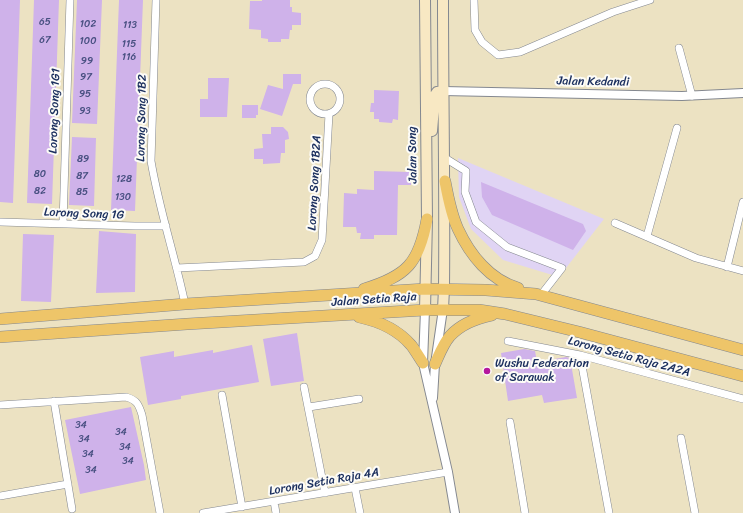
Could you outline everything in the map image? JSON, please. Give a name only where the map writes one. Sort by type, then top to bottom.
[{"type":"main road","name":"Jalan Song","points":[[425,0],[427,163],[425,310]]},
{"type":"main road","points":[[443,0],[445,158],[443,309]]},
{"type":"main road","points":[[427,163],[435,95],[437,92],[443,91]]},
{"type":"main road","points":[[445,181],[458,229],[476,259],[492,274],[508,285],[539,295]]},
{"type":"main road","points":[[346,294],[394,278],[408,267],[418,253],[423,240],[427,219]]},
{"type":"main road","name":"Jalan Setia Raja","points":[[0,319],[185,304],[425,289],[486,290],[539,295],[743,350]]},
{"type":"main road","name":"Jalan Setia Raja","points":[[0,337],[425,310],[479,310],[505,314],[579,332],[743,376]]},
{"type":"main road","points":[[435,364],[450,336],[464,325],[477,319],[505,314]]},
{"type":"main road","points":[[346,315],[377,322],[388,328],[410,344],[423,363]]},
{"type":"street","name":"Lorong Song 1G1","points":[[63,223],[70,0]]},
{"type":"street","name":"Lorong Song 1B2","points":[[156,0],[151,161],[185,304]]},
{"type":"street","points":[[474,0],[475,30],[482,42],[498,55],[520,52],[612,12],[650,0]]},
{"type":"street","points":[[679,48],[692,96]]},
{"type":"street","name":"Lorong Song 1B2A","points":[[177,268],[304,262],[315,256],[322,240],[330,114],[340,104],[339,94],[333,86],[320,84],[310,94],[310,104],[316,112],[321,114],[330,114]]},
{"type":"street","name":"Jalan Kedandi","points":[[443,91],[692,96],[743,93]]},
{"type":"street","points":[[647,236],[677,128]]},
{"type":"street","points":[[445,158],[466,171],[466,192],[476,222],[507,247],[562,268],[539,295]]},
{"type":"street","points":[[728,267],[743,202]]},
{"type":"street","name":"Lorong Song 1G","points":[[0,222],[166,226]]},
{"type":"street","points":[[615,223],[690,255],[743,271]]},
{"type":"street","points":[[433,409],[435,364],[443,309]]},
{"type":"street","points":[[425,310],[423,363],[448,472],[455,513]]},
{"type":"street","name":"Lorong Setia Raja 2A2A","points":[[508,341],[580,355],[743,399]]},
{"type":"street","points":[[580,355],[608,513]]},
{"type":"street","points":[[304,387],[325,493]]},
{"type":"street","points":[[222,396],[242,506]]},
{"type":"street","points":[[0,405],[126,397],[133,399],[137,402],[142,415],[160,513]]},
{"type":"street","points":[[309,407],[359,399]]},
{"type":"street","points":[[54,401],[72,509]]},
{"type":"street","points":[[510,422],[525,513]]},
{"type":"street","points":[[681,438],[694,513]]},
{"type":"street","name":"Lorong Setia Raja 4A","points":[[203,513],[448,472]]},
{"type":"street","points":[[0,496],[68,484]]},
{"type":"street","points":[[355,488],[360,513]]},
{"type":"street","points":[[274,501],[276,513]]},
{"type":"shaded area","points":[[458,158],[604,219],[559,277],[503,260],[471,229],[459,197]]},
{"type":"building","points":[[0,0],[20,0],[13,203],[0,202]]},
{"type":"building","points":[[34,0],[59,0],[52,204],[27,203]]},
{"type":"building","points":[[77,0],[102,0],[97,124],[72,123]]},
{"type":"building","points":[[119,0],[143,0],[135,211],[111,210]]},
{"type":"building","points":[[290,0],[292,12],[301,13],[301,25],[292,25],[289,39],[281,39],[281,42],[268,42],[268,39],[261,38],[261,30],[249,29],[250,1]]},
{"type":"building","points":[[283,74],[301,74],[301,84],[293,84],[282,116],[260,109],[268,85],[283,89]]},
{"type":"building","points":[[208,78],[229,78],[227,117],[200,117],[200,99],[208,99]]},
{"type":"building","points":[[374,90],[399,91],[398,120],[393,119],[392,123],[379,122],[379,119],[374,119],[374,112],[370,112],[371,103],[374,103]]},
{"type":"building","points":[[242,105],[258,105],[258,115],[256,115],[256,118],[242,118]]},
{"type":"building","points":[[271,127],[283,127],[288,132],[289,139],[285,140],[285,153],[281,153],[280,163],[263,164],[263,159],[254,159],[254,149],[263,148],[262,134],[271,134]]},
{"type":"building","points":[[72,137],[96,138],[94,206],[69,205]]},
{"type":"building","points":[[374,171],[411,172],[411,185],[398,185],[397,235],[374,235],[374,239],[360,239],[361,233],[357,233],[356,227],[343,227],[344,193],[357,194],[357,189],[374,190]]},
{"type":"building","points":[[481,182],[583,224],[586,231],[573,250],[492,215],[482,197]]},
{"type":"building","points":[[99,231],[136,234],[135,292],[96,293]]},
{"type":"building","points":[[23,234],[54,235],[51,302],[21,301]]},
{"type":"building","points":[[297,333],[304,381],[271,386],[263,339]]},
{"type":"building","points":[[252,345],[259,382],[181,396],[181,399],[148,405],[140,357],[174,351],[174,357],[213,350],[213,353]]},
{"type":"building","points":[[524,349],[535,351],[537,362],[566,357],[570,358],[577,398],[544,403],[542,395],[508,401],[501,353]]},
{"type":"building","points":[[131,407],[146,480],[80,494],[65,420]]},
{"type":"place","name":"Wushu Federation of Sarawak","points":[[487,371]]}]
